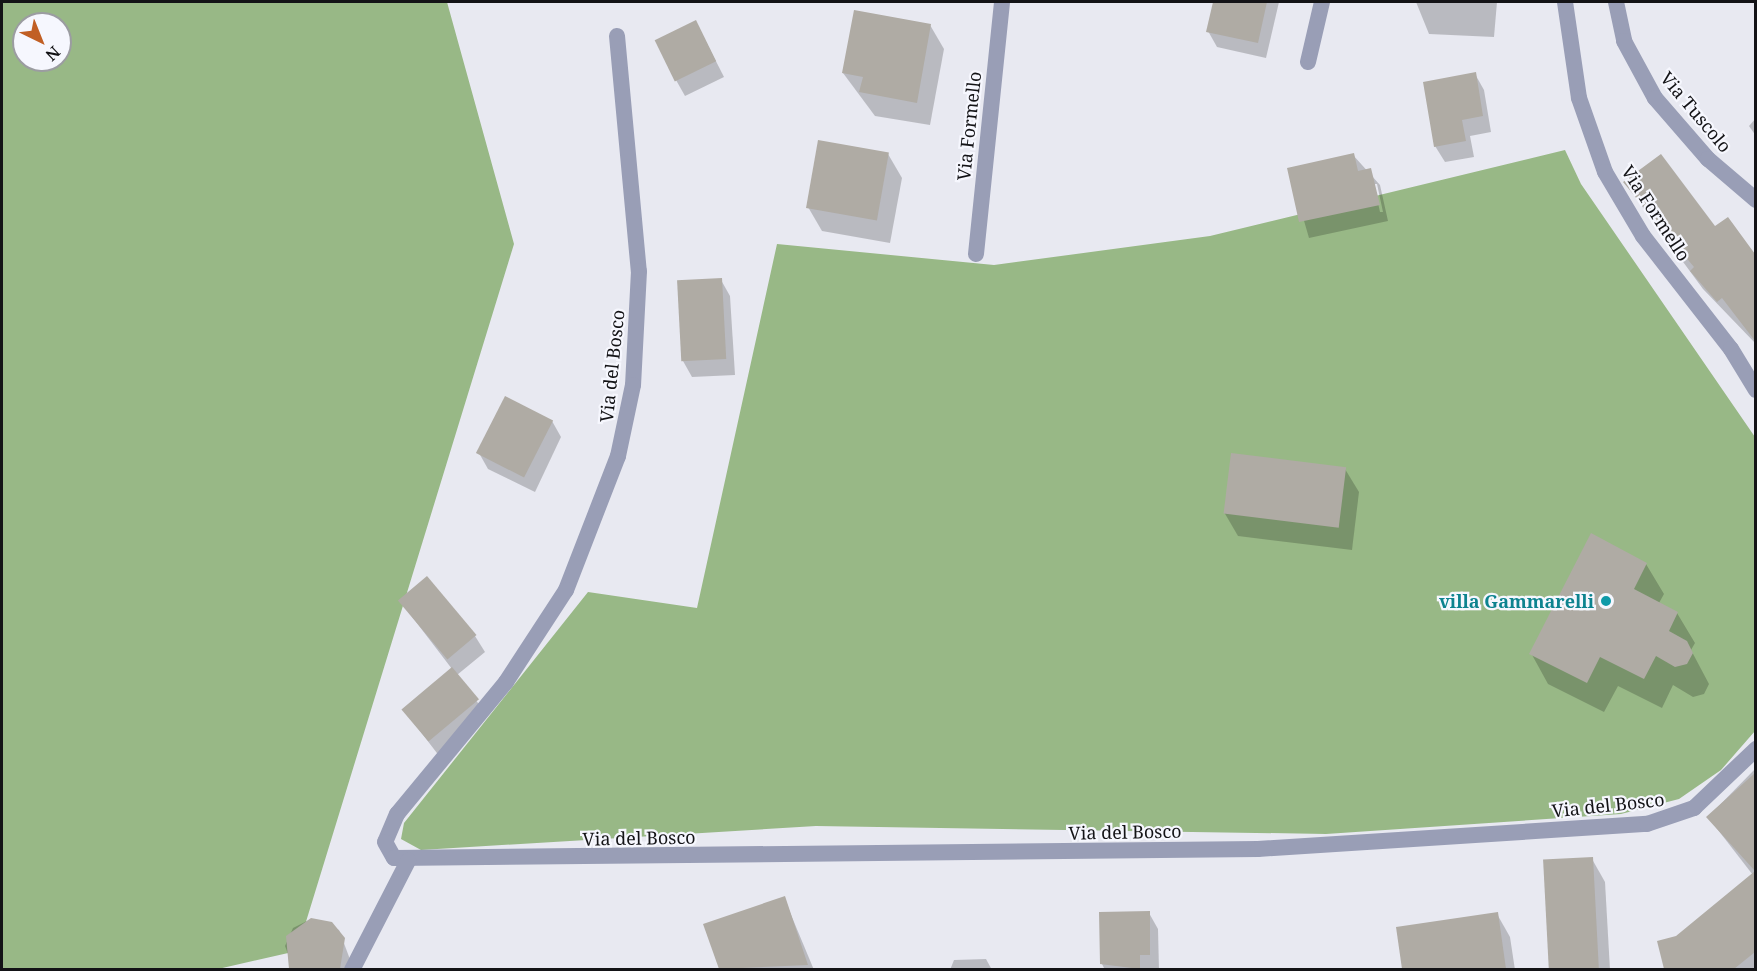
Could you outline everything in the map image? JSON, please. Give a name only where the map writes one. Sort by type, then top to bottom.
[{"type":"street","name":"Via Formello","points":[[976,254],[1002,2]]},
{"type":"street","points":[[1308,62],[1322,2]]},
{"type":"street","name":"Via Formello","points":[[1564,2],[1579,98],[1605,172],[1643,236],[1731,349],[1755,390]]},
{"type":"street","name":"Via Tuscolo","points":[[1616,2],[1624,41],[1655,98],[1686,136],[1755,200]]},
{"type":"street","name":"Via del Bosco","points":[[617,36],[639,271],[637,354],[624,434],[585,550],[550,617],[389,828],[389,853],[408,861],[1258,849],[1647,824],[1694,808],[1755,749]]},
{"type":"street","points":[[352,969],[408,861]]},
{"type":"green space","points":[[2,2],[447,2],[514,244],[297,951],[218,969],[2,970]]},
{"type":"green space","points":[[1565,150],[1581,184],[1755,437],[1755,731],[1721,770],[1679,799],[1621,814],[1326,834],[816,826],[421,850],[401,839],[404,823],[588,592],[697,608],[777,244],[994,265],[1210,236]]},
{"type":"building","points":[[1213,2],[1267,2],[1258,43],[1206,32]]},
{"type":"building","points":[[854,10],[931,24],[917,103],[859,92],[863,77],[842,73]]},
{"type":"building","points":[[696,20],[716,61],[675,82],[655,40]]},
{"type":"building","points":[[1476,72],[1483,116],[1462,120],[1466,141],[1434,147],[1423,82]]},
{"type":"building","points":[[818,140],[889,153],[877,220],[806,208]]},
{"type":"building","points":[[1354,153],[1358,171],[1371,168],[1380,205],[1299,222],[1287,168]]},
{"type":"building","points":[[1661,154],[1715,226],[1728,217],[1755,254],[1755,341],[1722,298],[1717,302],[1690,271],[1694,267],[1623,182]]},
{"type":"building","points":[[722,278],[726,359],[681,361],[677,280]]},
{"type":"building","points":[[505,396],[553,421],[524,478],[476,453]]},
{"type":"building","points":[[1231,453],[1346,467],[1339,528],[1224,514]]},
{"type":"building","name":"villa Gammarelli","points":[[1591,533],[1647,563],[1634,589],[1678,612],[1669,631],[1687,641],[1693,653],[1687,664],[1675,667],[1656,656],[1644,679],[1600,657],[1587,683],[1529,654]]},
{"type":"building","points":[[427,576],[476,635],[447,659],[398,600]]},
{"type":"building","points":[[452,667],[479,699],[428,742],[401,709]]},
{"type":"building","points":[[1755,773],[1755,871],[1706,817]]},
{"type":"building","points":[[1593,857],[1599,969],[1549,970],[1543,860]]},
{"type":"building","points":[[1755,871],[1755,952],[1734,969],[1664,969],[1657,941],[1676,936]]},
{"type":"building","points":[[785,896],[808,965],[719,969],[703,924]]},
{"type":"building","points":[[1150,911],[1150,955],[1140,955],[1140,969],[1100,964],[1099,912]]},
{"type":"building","points":[[1498,912],[1506,969],[1402,969],[1396,927]]},
{"type":"building","points":[[311,918],[332,922],[345,938],[340,969],[289,969],[286,936]]},
{"type":"place","name":"villa Gammarelli","points":[[1606,601]]}]
